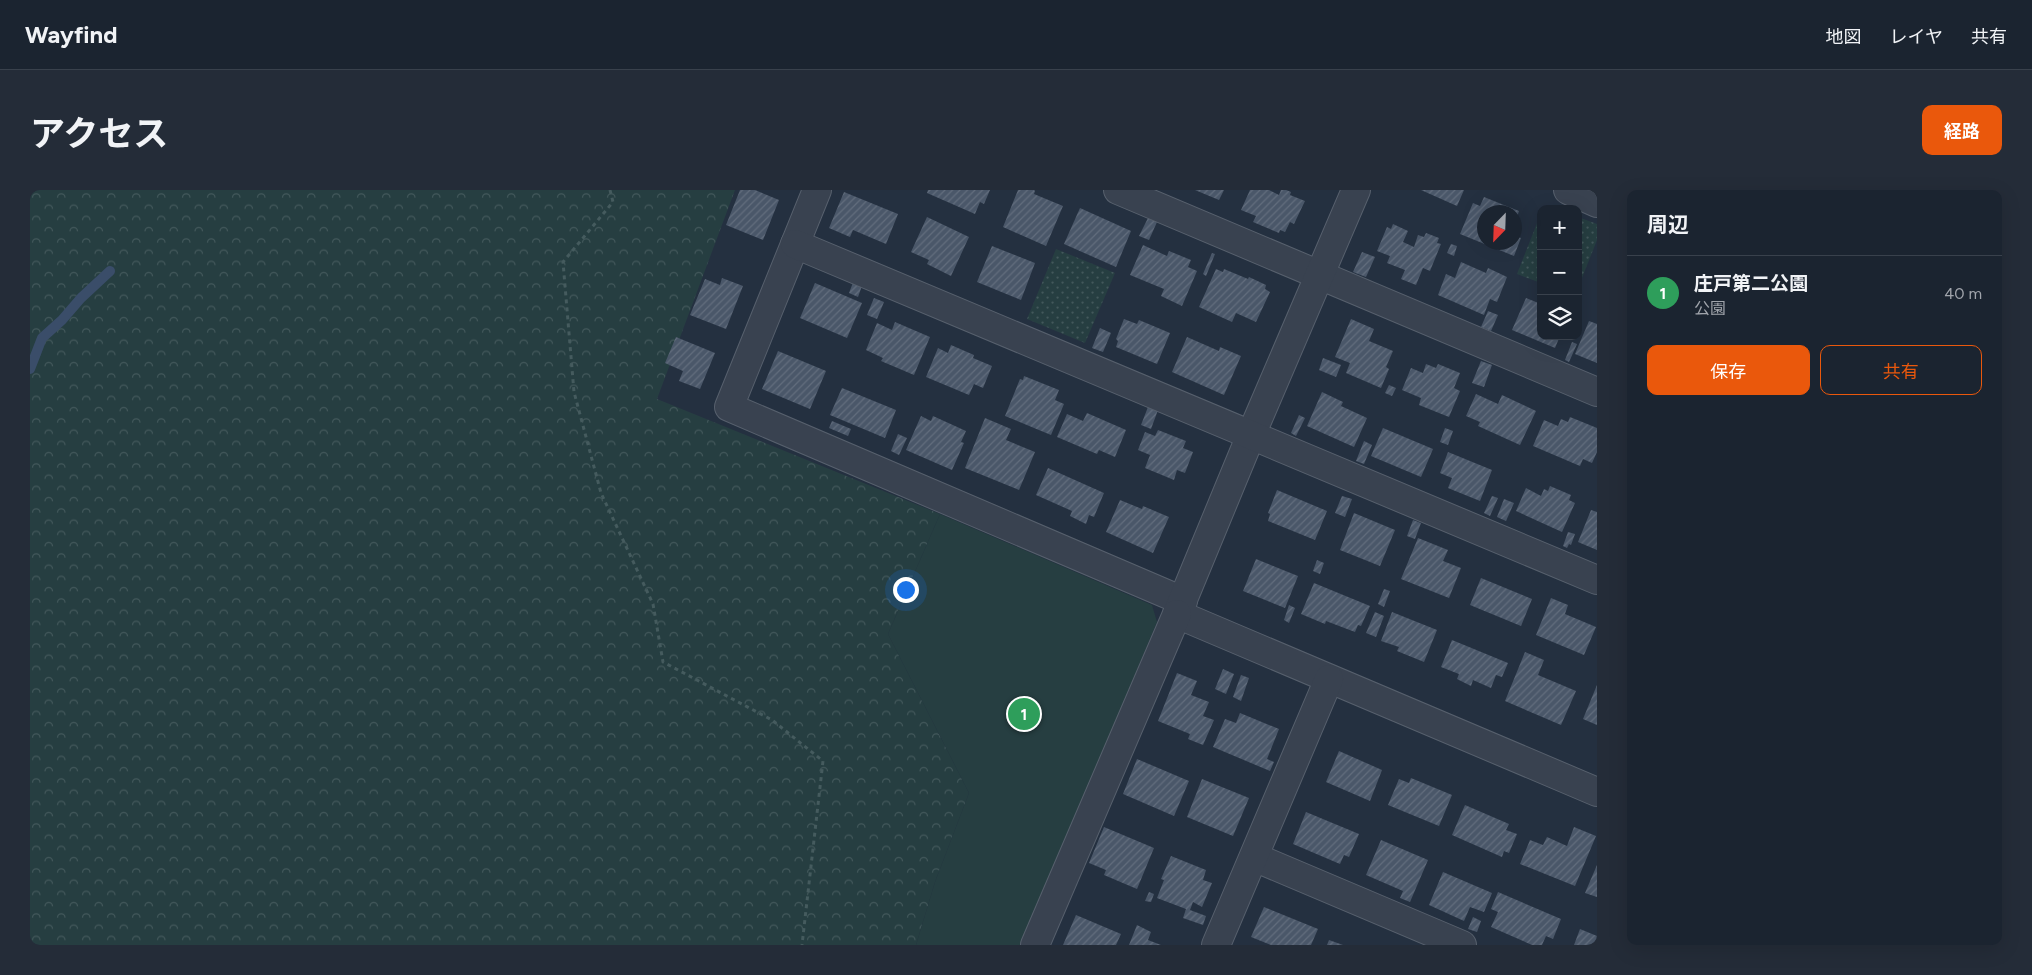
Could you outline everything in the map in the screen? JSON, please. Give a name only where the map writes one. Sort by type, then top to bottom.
[{"type":"street","points":[[817,190],[729,406],[1180,607],[1329,679],[1597,792]]},
{"type":"street","points":[[1118,190],[1597,392]]},
{"type":"street","points":[[1035,945],[1356,190]]},
{"type":"street","points":[[1568,190],[1597,202]]},
{"type":"street","points":[[795,244],[1597,580]]},
{"type":"street","points":[[1216,945],[1329,679]]},
{"type":"street","points":[[1254,857],[1462,945]]},
{"type":"path","points":[[610,190],[613,202],[563,262],[574,392],[601,493],[653,604],[663,662],[772,720],[823,762],[802,945]]},
{"type":"green space","points":[[30,190],[735,190],[657,399],[940,514],[888,634],[969,793],[935,882],[916,945],[30,945]]},
{"type":"green space","points":[[1582,218],[1597,224],[1597,240],[1582,278]]},
{"type":"green space","points":[[1537,223],[1537,282],[1517,274]]},
{"type":"green space","points":[[1056,249],[1115,273],[1085,343],[1027,319]]},
{"type":"green space","points":[[940,514],[1152,605],[1157,622],[1022,945],[916,945],[935,882],[969,793],[888,634]]},
{"type":"building","points":[[740,190],[755,190],[779,200],[763,240],[726,225]]},
{"type":"building","points":[[928,190],[990,190],[984,204],[980,202],[975,214],[927,193]]},
{"type":"building","points":[[1018,190],[1034,190],[1034,194],[1063,206],[1046,246],[1003,227]]},
{"type":"building","points":[[1195,190],[1224,190],[1219,200]]},
{"type":"building","points":[[1250,190],[1269,190],[1279,195],[1281,190],[1286,190],[1291,192],[1290,195],[1305,201],[1294,224],[1290,222],[1285,232],[1280,230],[1279,233],[1253,222],[1256,216],[1241,210]]},
{"type":"building","points":[[1421,190],[1464,190],[1457,206]]},
{"type":"building","points":[[844,192],[898,214],[886,244],[853,230],[850,237],[829,228]]},
{"type":"building","points":[[1484,197],[1504,205],[1480,205]]},
{"type":"building","points":[[1473,203],[1478,205],[1477,241],[1460,234]]},
{"type":"building","points":[[1080,208],[1131,231],[1116,267],[1064,244]]},
{"type":"building","points":[[927,217],[969,237],[951,276],[927,264],[929,260],[911,252]]},
{"type":"building","points":[[1148,218],[1157,222],[1149,240],[1139,236]]},
{"type":"building","points":[[1393,224],[1408,231],[1403,242],[1414,247],[1418,235],[1424,237],[1426,233],[1439,238],[1437,243],[1441,244],[1430,271],[1423,268],[1416,285],[1401,279],[1405,270],[1387,263],[1390,256],[1377,251],[1387,227],[1391,229]]},
{"type":"building","points":[[1451,244],[1457,246],[1454,256],[1447,253]]},
{"type":"building","points":[[1143,245],[1167,256],[1169,251],[1191,260],[1188,267],[1197,271],[1182,306],[1161,296],[1164,289],[1130,275]]},
{"type":"building","points":[[992,246],[1035,263],[1021,300],[977,282]]},
{"type":"building","points":[[1499,250],[1516,250],[1514,256]]},
{"type":"building","points":[[1362,252],[1375,257],[1366,277],[1353,272]]},
{"type":"building","points":[[1212,253],[1215,254],[1206,276],[1203,274]]},
{"type":"building","points":[[1461,262],[1486,273],[1488,268],[1507,277],[1497,302],[1490,299],[1484,315],[1438,295],[1446,274],[1455,278]]},
{"type":"building","points":[[1216,269],[1223,272],[1224,269],[1248,279],[1249,277],[1266,285],[1265,289],[1270,292],[1256,322],[1236,313],[1232,322],[1199,307]]},
{"type":"building","points":[[722,278],[743,286],[726,329],[690,315],[705,279],[720,285]]},
{"type":"building","points":[[854,280],[863,283],[858,297],[849,293]]},
{"type":"building","points":[[815,283],[862,303],[847,338],[800,318]]},
{"type":"building","points":[[874,298],[884,302],[877,319],[867,315]]},
{"type":"building","points":[[1526,298],[1537,302],[1537,340],[1558,340],[1555,348],[1512,330]]},
{"type":"building","points":[[1488,311],[1498,315],[1491,331],[1481,327]]},
{"type":"building","points":[[1124,319],[1137,324],[1139,320],[1170,333],[1157,364],[1116,347],[1118,341],[1116,339]]},
{"type":"building","points":[[1351,319],[1374,329],[1369,341],[1393,351],[1386,367],[1389,369],[1381,388],[1346,373],[1350,363],[1335,357]]},
{"type":"building","points":[[1589,321],[1597,324],[1597,363],[1575,354]]},
{"type":"building","points":[[895,322],[930,337],[914,375],[881,361],[883,358],[866,350],[877,323],[892,330]]},
{"type":"building","points":[[1100,328],[1111,333],[1103,352],[1092,348]]},
{"type":"building","points":[[676,337],[715,353],[700,389],[679,381],[683,371],[665,363]]},
{"type":"building","points":[[1187,337],[1219,351],[1220,347],[1241,356],[1224,395],[1172,372]]},
{"type":"building","points":[[1572,342],[1577,344],[1569,362],[1565,360]]},
{"type":"building","points":[[951,345],[974,355],[973,358],[992,366],[983,388],[974,384],[969,395],[926,377],[938,348],[948,353]]},
{"type":"building","points":[[778,351],[826,371],[810,409],[762,389]]},
{"type":"building","points":[[1323,358],[1341,365],[1336,377],[1319,370]]},
{"type":"building","points":[[1481,361],[1492,365],[1484,387],[1472,383]]},
{"type":"building","points":[[1426,364],[1436,368],[1438,364],[1460,373],[1454,388],[1460,391],[1449,417],[1419,405],[1421,398],[1402,390],[1411,368],[1423,373]]},
{"type":"building","points":[[1024,376],[1059,390],[1055,400],[1064,404],[1051,435],[1005,416],[1020,379],[1023,380]]},
{"type":"building","points":[[1389,385],[1396,388],[1392,396],[1385,393]]},
{"type":"building","points":[[842,388],[896,410],[885,438],[830,415]]},
{"type":"building","points":[[1322,392],[1343,402],[1341,406],[1367,418],[1354,447],[1307,426]]},
{"type":"building","points":[[1476,394],[1498,404],[1502,395],[1536,411],[1520,445],[1478,426],[1480,422],[1466,416]]},
{"type":"building","points":[[1148,407],[1158,410],[1151,429],[1141,425]]},
{"type":"building","points":[[1087,413],[1126,430],[1115,457],[1099,450],[1097,454],[1057,437],[1067,414],[1083,421]]},
{"type":"building","points":[[1299,415],[1305,418],[1296,436],[1291,433]]},
{"type":"building","points":[[921,416],[931,421],[933,416],[966,431],[961,442],[964,443],[952,470],[906,450]]},
{"type":"building","points":[[1570,417],[1597,428],[1597,452],[1592,463],[1583,459],[1580,466],[1533,446],[1544,420],[1558,426],[1561,419],[1568,422]]},
{"type":"building","points":[[985,418],[1011,429],[1006,440],[1035,452],[1019,490],[965,468]]},
{"type":"building","points":[[832,421],[851,429],[848,436],[829,428]]},
{"type":"building","points":[[1383,428],[1433,449],[1421,477],[1371,456]]},
{"type":"building","points":[[1445,428],[1453,431],[1448,445],[1440,442]]},
{"type":"building","points":[[1158,430],[1186,441],[1183,448],[1193,452],[1185,473],[1177,470],[1174,480],[1145,468],[1150,455],[1138,450],[1145,432],[1155,436]]},
{"type":"building","points":[[898,434],[907,438],[899,455],[891,451]]},
{"type":"building","points":[[1364,441],[1372,445],[1364,464],[1356,461]]},
{"type":"building","points":[[1448,452],[1492,470],[1480,501],[1448,488],[1452,478],[1440,473]]},
{"type":"building","points":[[1048,468],[1104,493],[1094,517],[1089,515],[1086,524],[1070,516],[1072,511],[1036,495]]},
{"type":"building","points":[[1550,486],[1571,495],[1569,500],[1575,503],[1562,532],[1516,511],[1526,488],[1541,496],[1544,489],[1548,491]]},
{"type":"building","points":[[1277,490],[1327,511],[1315,540],[1268,521],[1270,514],[1268,513]]},
{"type":"building","points":[[1342,496],[1352,499],[1345,517],[1335,513]]},
{"type":"building","points":[[1492,496],[1498,498],[1490,516],[1484,513]]},
{"type":"building","points":[[1504,499],[1514,503],[1506,521],[1497,517]]},
{"type":"building","points":[[1120,500],[1142,509],[1143,506],[1169,517],[1153,553],[1106,532]]},
{"type":"building","points":[[1591,510],[1597,512],[1597,550],[1578,542]]},
{"type":"building","points":[[1354,513],[1395,530],[1380,566],[1340,550]]},
{"type":"building","points":[[1413,520],[1421,523],[1415,539],[1407,536]]},
{"type":"building","points":[[1568,532],[1575,534],[1571,545],[1569,544],[1567,548],[1563,546]]},
{"type":"building","points":[[1418,538],[1448,550],[1443,561],[1461,568],[1449,598],[1401,579]]},
{"type":"building","points":[[1256,559],[1298,576],[1285,608],[1243,591]]},
{"type":"building","points":[[1317,560],[1324,563],[1320,574],[1313,571]]},
{"type":"building","points":[[1481,578],[1532,599],[1521,626],[1470,605]]},
{"type":"building","points":[[1314,583],[1370,606],[1361,626],[1358,625],[1355,632],[1326,621],[1325,624],[1301,614]]},
{"type":"building","points":[[1384,589],[1390,591],[1384,607],[1378,604]]},
{"type":"building","points":[[1551,598],[1568,605],[1565,614],[1596,627],[1584,655],[1536,635]]},
{"type":"building","points":[[1289,605],[1295,608],[1289,623],[1284,620]]},
{"type":"building","points":[[1375,612],[1384,616],[1376,637],[1366,633]]},
{"type":"building","points":[[1392,612],[1437,630],[1424,662],[1397,651],[1399,647],[1381,641]]},
{"type":"building","points":[[1452,640],[1508,663],[1502,677],[1496,675],[1491,688],[1473,680],[1471,686],[1457,679],[1459,674],[1441,667]]},
{"type":"building","points":[[1525,652],[1544,660],[1538,675],[1576,691],[1561,725],[1505,701]]},
{"type":"building","points":[[1223,669],[1234,674],[1226,694],[1215,689]]},
{"type":"building","points":[[1177,673],[1197,681],[1191,695],[1209,702],[1203,716],[1214,720],[1203,745],[1188,739],[1190,734],[1158,721]]},
{"type":"building","points":[[1241,675],[1249,678],[1241,701],[1233,697]]},
{"type":"building","points":[[1597,685],[1597,725],[1583,719]]},
{"type":"building","points":[[1240,713],[1279,729],[1267,759],[1274,762],[1270,771],[1213,747],[1225,719],[1236,723]]},
{"type":"building","points":[[1339,751],[1382,770],[1370,801],[1326,782]]},
{"type":"building","points":[[1137,759],[1189,781],[1174,816],[1123,794]]},
{"type":"building","points":[[1411,778],[1452,795],[1439,826],[1388,805],[1399,779],[1409,783]]},
{"type":"building","points":[[1202,779],[1249,798],[1233,836],[1187,817]]},
{"type":"building","points":[[1465,805],[1509,824],[1506,830],[1517,834],[1509,853],[1504,851],[1502,857],[1452,835]]},
{"type":"building","points":[[1306,812],[1359,834],[1349,857],[1344,855],[1340,864],[1293,844]]},
{"type":"building","points":[[1104,827],[1154,848],[1137,889],[1104,875],[1106,870],[1089,863]]},
{"type":"building","points":[[1574,827],[1596,836],[1575,886],[1520,864],[1530,840],[1543,845],[1547,837],[1567,846]]},
{"type":"building","points":[[1381,840],[1428,860],[1410,902],[1400,898],[1403,891],[1366,875]]},
{"type":"building","points":[[1171,856],[1206,870],[1203,880],[1212,883],[1202,907],[1193,902],[1190,910],[1206,916],[1203,925],[1183,918],[1186,909],[1157,898],[1164,880],[1161,879]]},
{"type":"building","points":[[1597,865],[1597,897],[1585,893]]},
{"type":"building","points":[[1443,872],[1492,893],[1484,912],[1470,907],[1464,921],[1429,905]]},
{"type":"building","points":[[1149,892],[1154,894],[1151,902],[1145,901]]},
{"type":"building","points":[[1498,892],[1561,919],[1553,939],[1546,936],[1542,945],[1532,945],[1491,927],[1498,912],[1491,909]]},
{"type":"building","points":[[1264,907],[1318,929],[1311,945],[1271,945],[1251,937]]},
{"type":"building","points":[[1076,915],[1121,934],[1116,945],[1063,945]]},
{"type":"building","points":[[1473,917],[1481,921],[1477,932],[1468,929]]},
{"type":"building","points":[[1137,925],[1151,932],[1148,940],[1161,945],[1129,945]]},
{"type":"building","points":[[1580,929],[1597,936],[1597,945],[1574,945]]},
{"type":"building","points":[[1329,940],[1343,945],[1327,945]]},
{"type":"waterway","points":[[30,369],[42,338],[110,271]]},
{"type":"place","name":"庄戸第二公園","points":[[1024,714]]}]
